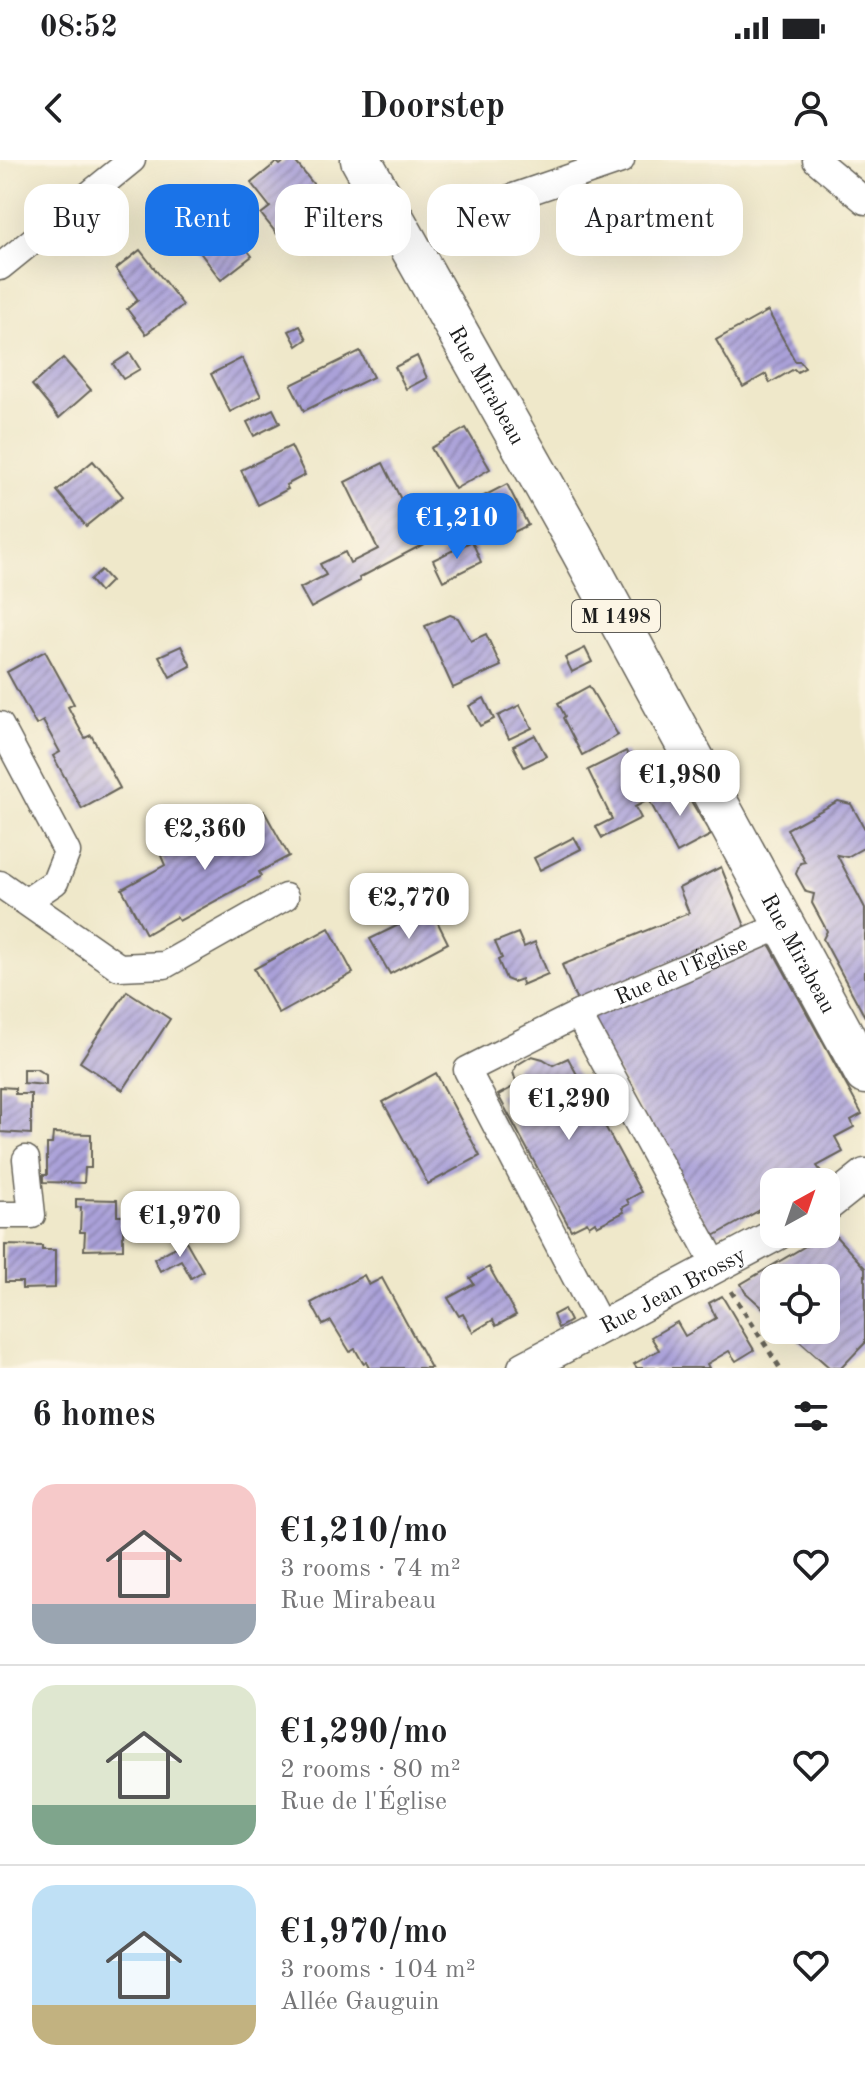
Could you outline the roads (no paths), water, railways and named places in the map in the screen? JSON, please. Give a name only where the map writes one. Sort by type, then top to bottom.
[{"type":"main road","name":"Rue Mirabeau","points":[[361,160],[580,549],[865,1074]]},
{"type":"street","points":[[0,267],[132,160]]},
{"type":"street","points":[[540,188],[621,160]]},
{"type":"street","points":[[816,160],[865,201]]},
{"type":"street","points":[[0,725],[67,852],[55,882],[27,901]]},
{"type":"street","points":[[0,884],[119,967],[165,965],[285,897]]},
{"type":"street","name":"Rue de l'Église","points":[[602,1328],[467,1070],[578,1014],[783,925]]},
{"type":"street","points":[[578,1014],[717,1268]]},
{"type":"street","points":[[0,1215],[32,1215],[26,1159]]},
{"type":"street","points":[[840,1196],[865,1175]]},
{"type":"street","points":[[840,1206],[865,1205]]},
{"type":"street","name":"Rue Jean Brossy","points":[[524,1368],[760,1244]]}]
